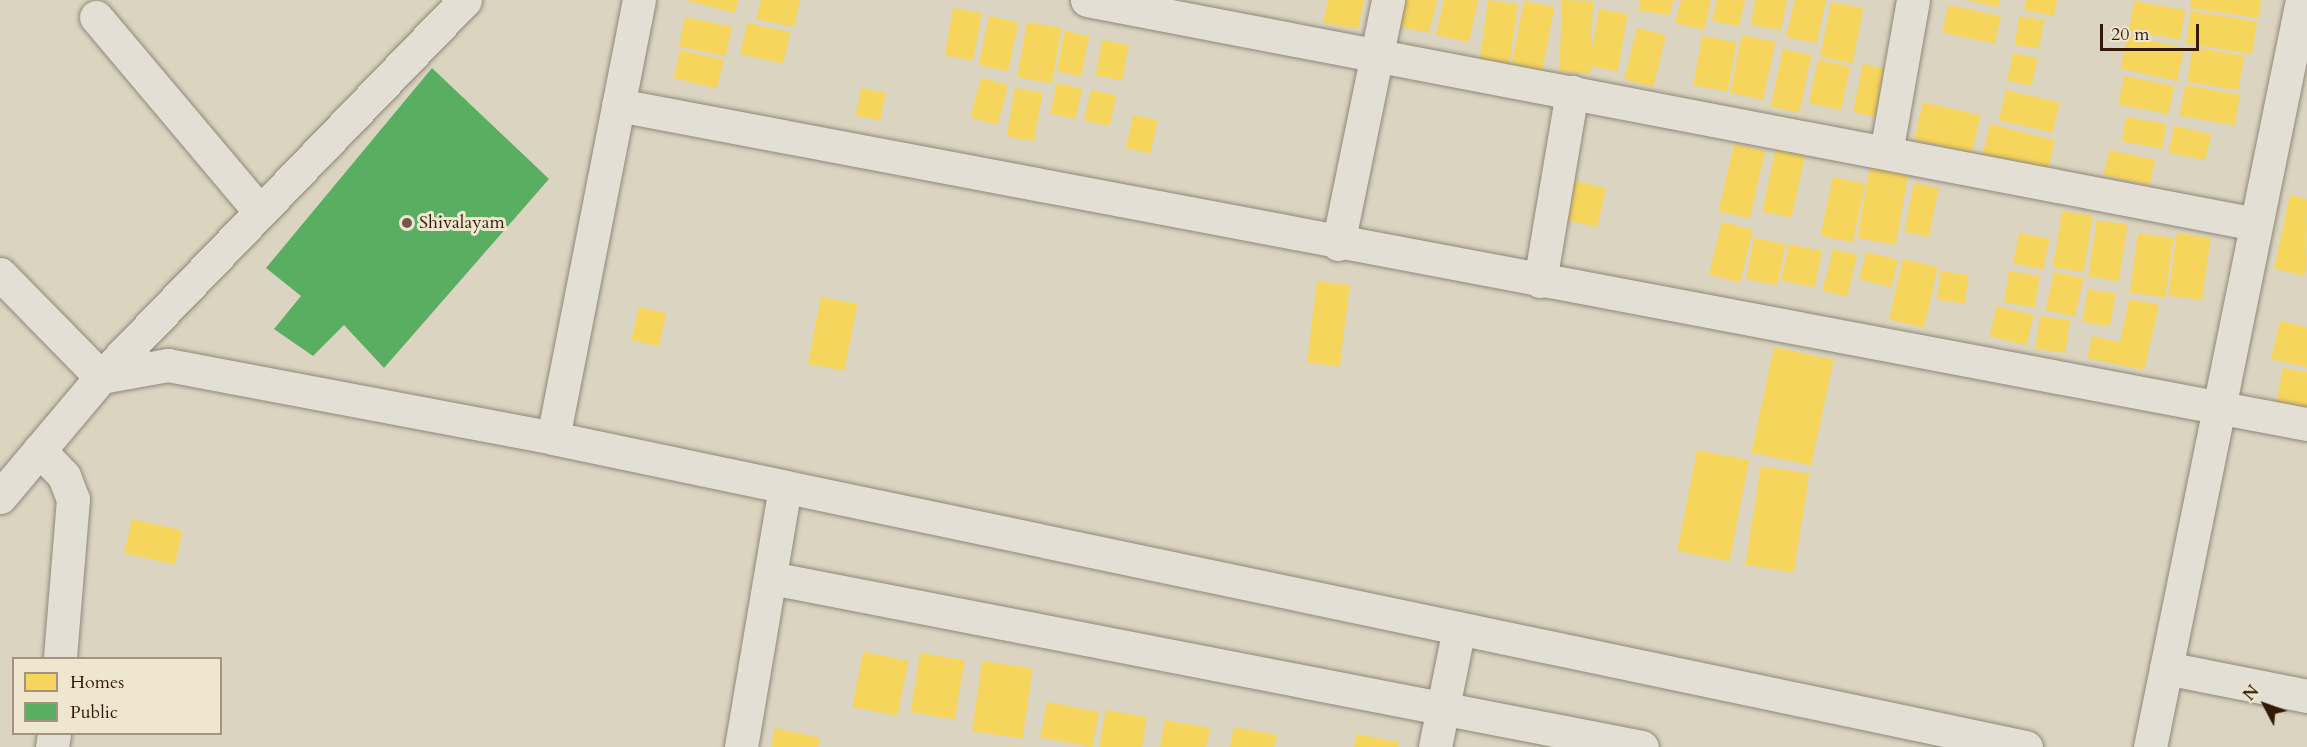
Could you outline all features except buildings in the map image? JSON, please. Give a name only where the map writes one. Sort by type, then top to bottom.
[{"type":"street","points":[[0,497],[100,377],[464,0]]},
{"type":"street","points":[[553,438],[639,0]]},
{"type":"street","points":[[1087,0],[2256,224]]},
{"type":"street","points":[[1338,244],[1388,0]]},
{"type":"street","points":[[1886,153],[1913,0]]},
{"type":"street","points":[[2150,747],[2256,224],[2299,54],[2302,0]]},
{"type":"street","points":[[96,17],[260,212]]},
{"type":"street","points":[[1540,281],[1572,92]]},
{"type":"street","points":[[618,105],[1338,244],[2307,424]]},
{"type":"street","points":[[0,274],[100,377]]},
{"type":"street","points":[[100,377],[168,365],[553,438],[2026,747]]},
{"type":"street","points":[[39,450],[64,476],[73,499],[60,657]]},
{"type":"street","points":[[741,747],[785,487]]},
{"type":"street","points":[[771,578],[1642,747]]},
{"type":"street","points":[[1435,747],[1459,628]]},
{"type":"street","points":[[2166,668],[2307,696]]},
{"type":"place","name":"Shivalayam","points":[[407,223]]}]
